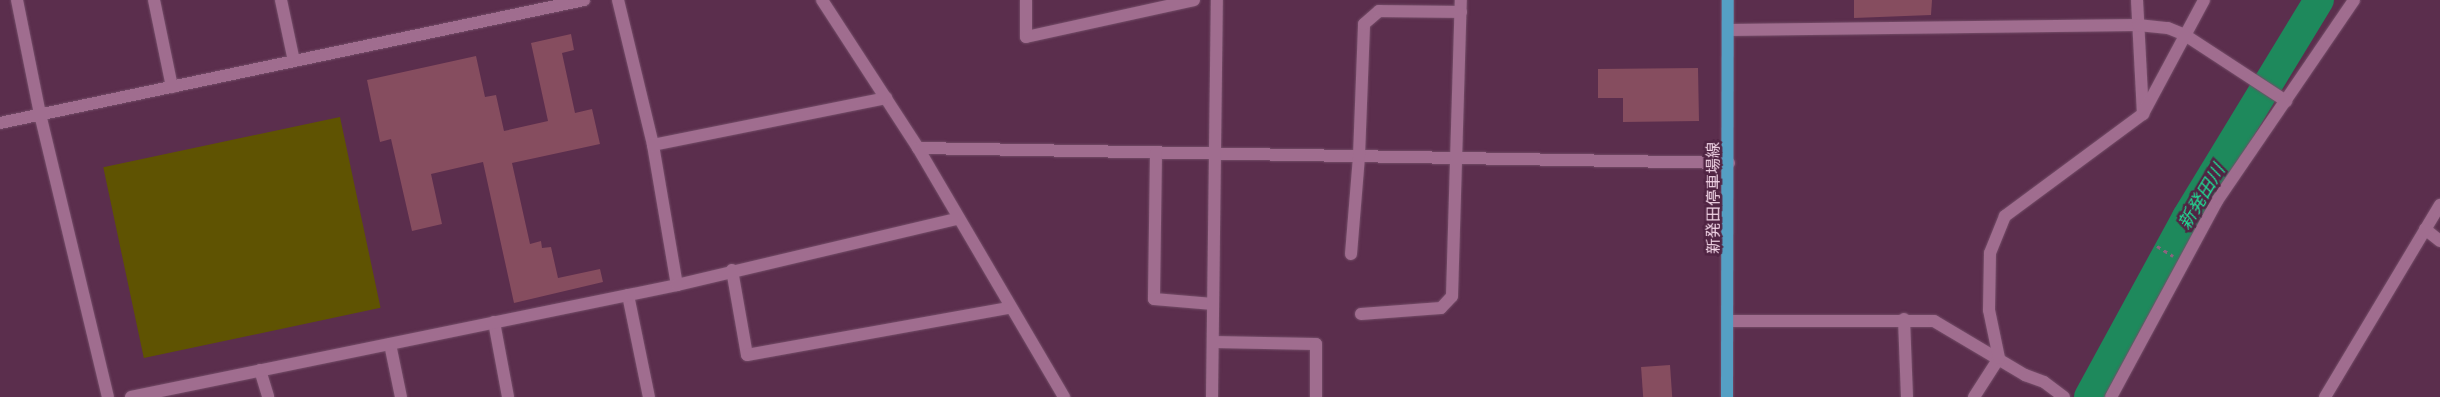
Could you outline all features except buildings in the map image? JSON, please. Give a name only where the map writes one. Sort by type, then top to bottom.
[{"type":"main road","name":"新発田停車場線","points":[[1727,397],[1728,0]]},
{"type":"street","points":[[18,0],[40,114],[108,397]]},
{"type":"street","points":[[154,0],[172,87]]},
{"type":"street","points":[[281,0],[294,61]]},
{"type":"street","points":[[0,123],[564,2],[584,0]]},
{"type":"street","points":[[618,0],[653,145],[677,285]]},
{"type":"street","points":[[822,0],[918,148],[1009,308],[1064,397]]},
{"type":"street","points":[[1026,0],[1026,37],[1194,0]]},
{"type":"street","points":[[1212,397],[1217,0]]},
{"type":"street","points":[[2137,0],[2142,114]]},
{"type":"street","points":[[1974,397],[1999,358],[1989,310],[1990,253],[2005,216],[2142,114],[2204,0]]},
{"type":"street","points":[[2111,397],[2217,201],[2282,99],[2354,0]]},
{"type":"street","points":[[1351,254],[1359,156],[1364,24],[1379,11],[1461,6],[1452,296],[1441,308],[1361,314]]},
{"type":"street","points":[[1728,30],[2138,25],[2168,28],[2185,35],[2282,99]]},
{"type":"street","points":[[653,145],[886,98]]},
{"type":"street","points":[[918,148],[1729,163]]},
{"type":"street","points":[[1156,153],[1154,299],[1213,304]]},
{"type":"street","points":[[2325,397],[2440,205]]},
{"type":"street","points":[[131,397],[677,285],[732,270],[957,219]]},
{"type":"street","points":[[2425,229],[2440,241]]},
{"type":"street","points":[[732,270],[747,355],[1009,308]]},
{"type":"street","points":[[628,294],[649,397]]},
{"type":"street","points":[[1904,319],[1907,397]]},
{"type":"street","points":[[1728,321],[1904,319],[1934,321],[2025,375],[2044,382],[2064,397]]},
{"type":"street","points":[[494,322],[508,397]]},
{"type":"street","points":[[1212,342],[1316,344],[1316,397]]},
{"type":"street","points":[[390,344],[401,397]]},
{"type":"street","points":[[260,370],[268,397]]},
{"type":"path","points":[[2157,246],[2176,258]]},
{"type":"shaded area","points":[[340,117],[381,308],[144,358],[103,167]]},
{"type":"waterway","name":"新発田川","points":[[2089,397],[2187,217],[2319,0]]}]
